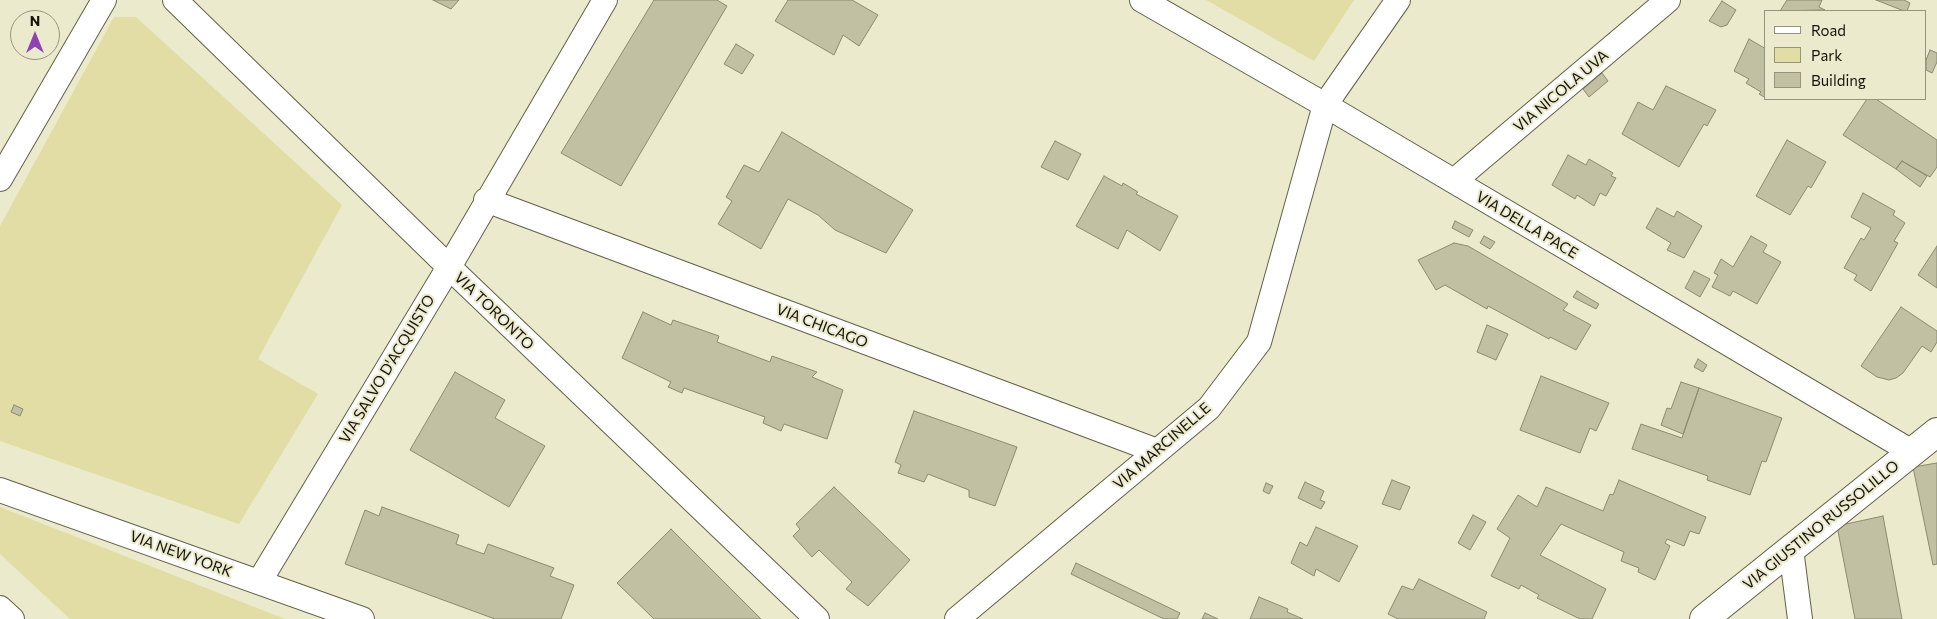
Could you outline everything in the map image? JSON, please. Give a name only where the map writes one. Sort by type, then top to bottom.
[{"type":"street","points":[[0,179],[104,0]]},
{"type":"street","name":"VIA TORONTO","points":[[175,0],[449,267],[816,619]]},
{"type":"street","name":"VIA SALVO D'ACQUISTO","points":[[259,582],[449,267],[486,200],[605,0]]},
{"type":"street","name":"VIA DELLA PACE","points":[[1142,0],[1454,181],[1912,452]]},
{"type":"street","name":"VIA MARCINELLE","points":[[957,619],[1209,408],[1259,342],[1324,105],[1398,0]]},
{"type":"street","name":"VIA NICOLA UVA","points":[[1454,181],[1668,0]]},
{"type":"street","name":"VIA CHICAGO","points":[[486,200],[1157,451]]},
{"type":"street","name":"VIA GIUSTINO RUSSOLILLO","points":[[1704,619],[1937,432]]},
{"type":"street","name":"VIA NEW YORK","points":[[0,490],[362,619]]},
{"type":"street","points":[[1791,549],[1800,619]]},
{"type":"street","points":[[0,608],[12,619]]},
{"type":"green space","points":[[1206,0],[1354,0],[1314,61]]},
{"type":"green space","points":[[114,17],[136,17],[342,205],[258,359],[318,394],[239,524],[0,441],[0,226]]},
{"type":"green space","points":[[0,507],[285,619],[70,619],[0,554]]},
{"type":"building","points":[[433,0],[459,0],[451,9]]},
{"type":"building","points":[[654,0],[717,0],[727,6],[621,186],[561,153]]},
{"type":"building","points":[[788,0],[852,0],[878,15],[859,46],[843,35],[834,55],[775,21]]},
{"type":"building","points":[[1787,0],[1822,0],[1819,7],[1825,10],[1781,10]]},
{"type":"building","points":[[1876,0],[1904,0],[1910,3],[1907,10],[1901,10]]},
{"type":"building","points":[[1722,1],[1736,10],[1727,25],[1721,27],[1709,21]]},
{"type":"building","points":[[1749,39],[1764,48],[1764,97],[1759,94],[1761,92],[1746,83],[1749,79],[1734,71]]},
{"type":"building","points":[[736,44],[754,55],[742,74],[724,64]]},
{"type":"building","points":[[1930,50],[1937,53],[1937,62],[1932,73],[1927,70],[1927,58]]},
{"type":"building","points":[[1602,73],[1608,81],[1589,97],[1583,89]]},
{"type":"building","points":[[1666,86],[1716,110],[1707,126],[1704,124],[1679,167],[1622,134],[1638,102],[1653,110]]},
{"type":"building","points":[[1866,100],[1877,100],[1937,140],[1937,167],[1930,177],[1902,161],[1896,169],[1843,135]]},
{"type":"building","points":[[782,132],[913,210],[886,253],[835,230],[818,215],[788,199],[761,249],[718,224],[732,201],[726,197],[744,165],[759,172]]},
{"type":"building","points":[[1787,140],[1826,162],[1811,188],[1808,186],[1790,215],[1756,196]]},
{"type":"building","points":[[1055,141],[1081,154],[1068,180],[1041,167]]},
{"type":"building","points":[[1568,155],[1586,165],[1589,159],[1613,173],[1611,176],[1616,178],[1606,196],[1600,193],[1594,206],[1577,195],[1575,199],[1552,185]]},
{"type":"building","points":[[1902,161],[1927,176],[1920,187],[1896,169]]},
{"type":"building","points":[[1104,176],[1122,186],[1123,183],[1138,192],[1136,194],[1178,216],[1160,251],[1127,230],[1118,249],[1076,226]]},
{"type":"building","points":[[1863,193],[1895,211],[1893,215],[1905,223],[1894,241],[1898,243],[1871,291],[1854,280],[1857,275],[1844,268],[1861,238],[1864,240],[1871,228],[1851,217]]},
{"type":"building","points":[[1657,208],[1674,217],[1677,211],[1702,226],[1684,258],[1667,250],[1671,243],[1646,228]]},
{"type":"building","points":[[1455,221],[1473,230],[1469,237],[1452,228]]},
{"type":"building","points":[[1484,236],[1495,242],[1490,249],[1480,243]]},
{"type":"building","points":[[1751,236],[1767,245],[1763,252],[1781,262],[1757,304],[1733,291],[1730,296],[1712,287],[1718,275],[1714,273],[1721,259],[1733,267]]},
{"type":"building","points":[[1454,243],[1468,246],[1568,304],[1563,310],[1591,325],[1576,350],[1550,337],[1549,339],[1488,306],[1487,309],[1445,285],[1436,290],[1418,260]]},
{"type":"building","points":[[1937,246],[1937,288],[1918,275]]},
{"type":"building","points":[[1694,271],[1710,279],[1700,297],[1685,288]]},
{"type":"building","points":[[1577,291],[1599,304],[1596,309],[1573,297]]},
{"type":"building","points":[[1901,307],[1937,331],[1937,342],[1931,352],[1922,346],[1903,373],[1896,378],[1889,380],[1877,377],[1861,366]]},
{"type":"building","points":[[643,312],[671,325],[673,320],[719,336],[717,342],[770,362],[772,356],[817,372],[812,377],[843,390],[827,439],[784,424],[781,431],[763,423],[765,417],[684,388],[682,393],[668,387],[671,382],[622,358]]},
{"type":"building","points":[[1487,325],[1508,334],[1496,360],[1477,352]]},
{"type":"building","points":[[1698,359],[1707,365],[1703,372],[1694,367]]},
{"type":"building","points":[[455,372],[505,400],[495,418],[545,446],[509,507],[410,450]]},
{"type":"building","points":[[1541,376],[1609,403],[1596,431],[1590,428],[1580,453],[1520,430]]},
{"type":"building","points":[[1681,382],[1699,388],[1683,434],[1661,425],[1667,408],[1671,409]]},
{"type":"building","points":[[1699,388],[1782,418],[1766,462],[1762,461],[1750,495],[1707,480],[1708,476],[1632,449],[1641,424],[1682,438]]},
{"type":"building","points":[[14,405],[23,409],[20,416],[11,412]]},
{"type":"building","points":[[914,411],[1017,447],[995,506],[969,497],[969,490],[928,474],[924,482],[898,473],[901,465],[895,462]]},
{"type":"building","points":[[1937,463],[1937,564],[1933,565],[1913,467]]},
{"type":"building","points":[[1392,480],[1410,487],[1400,510],[1382,504]]},
{"type":"building","points":[[1619,480],[1706,517],[1699,534],[1690,531],[1684,546],[1667,539],[1665,543],[1670,546],[1655,580],[1638,572],[1639,568],[1621,561],[1624,552],[1561,524],[1540,555],[1606,589],[1592,619],[1580,619],[1537,598],[1539,595],[1521,585],[1519,589],[1491,576],[1510,538],[1497,529],[1518,495],[1537,507],[1546,487],[1603,511],[1610,494],[1613,495]]},
{"type":"building","points":[[1305,482],[1324,491],[1320,500],[1325,502],[1321,509],[1298,498]]},
{"type":"building","points":[[1266,483],[1273,486],[1269,494],[1263,491]]},
{"type":"building","points":[[834,487],[910,560],[868,606],[846,589],[852,582],[819,550],[812,557],[793,536],[800,529],[796,524]]},
{"type":"building","points":[[382,507],[459,535],[456,544],[484,554],[488,544],[554,568],[550,576],[574,585],[561,619],[495,619],[345,564],[365,510],[379,516]]},
{"type":"building","points":[[1473,515],[1486,522],[1470,550],[1458,543]]},
{"type":"building","points":[[1883,516],[1902,619],[1855,619],[1837,526]]},
{"type":"building","points":[[1316,527],[1358,546],[1339,582],[1316,569],[1314,576],[1291,563],[1300,542],[1307,546]]},
{"type":"building","points":[[671,529],[761,619],[654,619],[617,583]]},
{"type":"building","points":[[1076,563],[1180,613],[1177,619],[1164,619],[1071,574]]},
{"type":"building","points":[[1419,579],[1487,612],[1484,619],[1398,619],[1388,614],[1402,586],[1413,590]]},
{"type":"building","points":[[1259,597],[1288,609],[1287,612],[1303,619],[1250,619]]},
{"type":"building","points":[[1205,613],[1218,619],[1202,619]]}]
